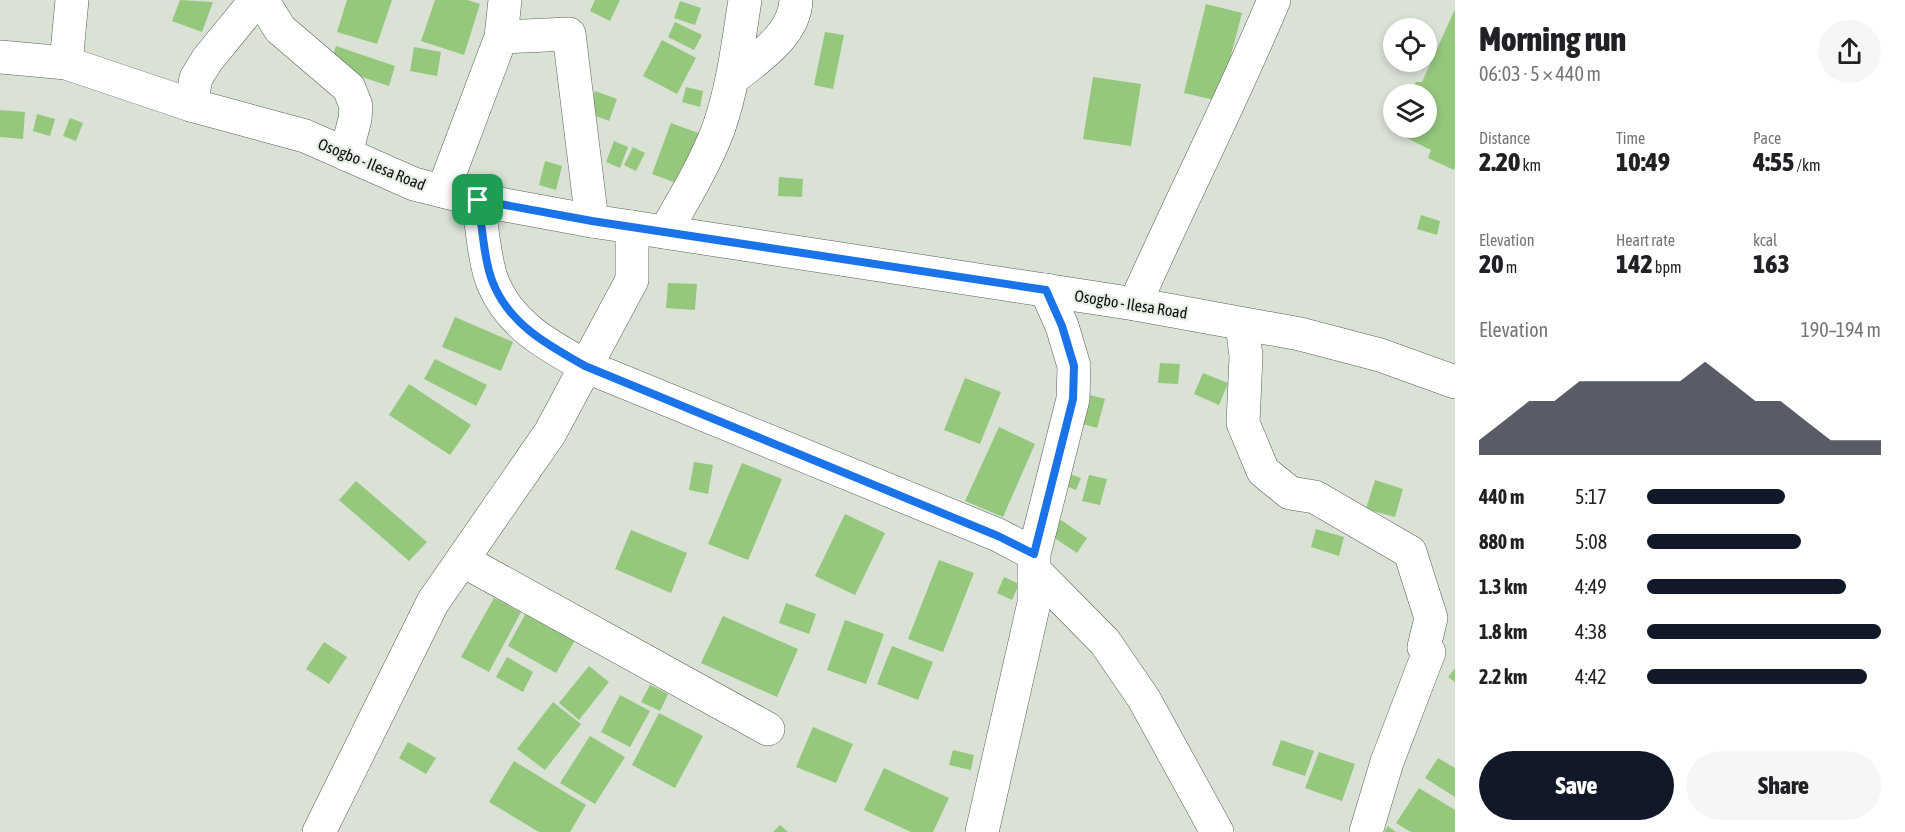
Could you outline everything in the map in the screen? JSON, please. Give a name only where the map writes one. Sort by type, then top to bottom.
[{"type":"street","points":[[66,63],[72,0]]},
{"type":"street","points":[[191,105],[196,78],[207,60],[256,0]]},
{"type":"street","points":[[262,0],[280,29],[349,88],[356,106],[346,154]]},
{"type":"street","points":[[443,191],[501,37],[505,0]]},
{"type":"street","points":[[732,79],[762,56],[788,27],[796,12],[796,0]]},
{"type":"street","points":[[1136,304],[1185,192],[1243,75],[1274,0]]},
{"type":"street","points":[[665,232],[694,182],[717,130],[732,79],[748,6]]},
{"type":"street","points":[[501,37],[568,34],[592,221]]},
{"type":"street","name":"Osogbo - Ilesa Road","points":[[0,57],[66,63],[191,105],[305,136],[414,184],[478,200],[592,221],[1136,304],[1300,334],[1380,355],[1455,382]]},
{"type":"street","points":[[478,200],[492,282],[507,309],[540,341],[585,366],[998,536],[1034,562],[1105,642],[1144,699],[1217,832]]},
{"type":"street","points":[[319,832],[433,602],[550,433],[632,280],[632,227]]},
{"type":"street","points":[[982,832],[1035,603],[1034,562],[1073,399],[1074,366],[1062,326],[1046,290]]},
{"type":"street","points":[[1242,324],[1246,356],[1243,423],[1263,471],[1290,493],[1315,497],[1410,552],[1431,618],[1424,647],[1430,652],[1387,762],[1366,832]]},
{"type":"street","points":[[462,560],[768,729]]},
{"type":"building","points":[[180,0],[213,2],[202,32],[172,21]]},
{"type":"building","points":[[347,0],[392,0],[377,44],[337,32]]},
{"type":"building","points":[[435,0],[467,0],[480,4],[464,55],[421,41]]},
{"type":"building","points":[[595,0],[620,0],[610,21],[590,11]]},
{"type":"building","points":[[680,1],[701,8],[695,25],[674,18]]},
{"type":"building","points":[[1206,4],[1242,13],[1219,101],[1184,93]]},
{"type":"building","points":[[1455,9],[1454,170],[1428,158],[1431,150],[1406,138],[1437,138],[1437,84],[1415,84],[1422,82],[1427,72],[1437,72],[1437,49]]},
{"type":"building","points":[[675,22],[702,35],[694,50],[668,37]]},
{"type":"building","points":[[825,32],[844,35],[833,89],[814,85]]},
{"type":"building","points":[[662,40],[696,58],[677,94],[643,76]]},
{"type":"building","points":[[336,46],[395,66],[389,86],[329,66]]},
{"type":"building","points":[[414,47],[441,52],[437,76],[410,71]]},
{"type":"building","points":[[1093,77],[1141,84],[1131,146],[1083,139]]},
{"type":"building","points":[[686,87],[703,91],[700,107],[682,102]]},
{"type":"building","points":[[595,91],[617,99],[609,121],[588,113]]},
{"type":"building","points":[[0,110],[25,112],[23,139],[0,137]]},
{"type":"building","points":[[37,114],[55,119],[50,136],[33,131]]},
{"type":"building","points":[[70,118],[83,123],[76,141],[63,136]]},
{"type":"building","points":[[671,123],[701,134],[682,185],[652,174]]},
{"type":"building","points":[[614,141],[628,147],[620,168],[606,162]]},
{"type":"building","points":[[633,147],[645,153],[636,171],[624,165]]},
{"type":"building","points":[[545,161],[562,166],[556,190],[539,185]]},
{"type":"building","points":[[779,177],[803,179],[802,197],[778,196]]},
{"type":"building","points":[[1421,215],[1440,221],[1437,235],[1417,229]]},
{"type":"building","points":[[668,283],[697,284],[695,310],[666,308]]},
{"type":"building","points":[[455,317],[513,342],[501,371],[442,347]]},
{"type":"building","points":[[435,359],[487,385],[476,406],[424,379]]},
{"type":"building","points":[[1160,363],[1180,364],[1178,384],[1158,383]]},
{"type":"building","points":[[1203,373],[1228,383],[1219,405],[1194,394]]},
{"type":"building","points":[[965,378],[1001,392],[980,444],[944,430]]},
{"type":"building","points":[[409,384],[471,425],[450,455],[389,415]]},
{"type":"building","points":[[1086,394],[1105,399],[1097,428],[1079,423]]},
{"type":"building","points":[[999,427],[1035,444],[1003,517],[965,501]]},
{"type":"building","points":[[694,462],[713,465],[708,494],[689,490]]},
{"type":"building","points":[[742,463],[782,479],[748,560],[708,544]]},
{"type":"building","points":[[1063,472],[1081,478],[1076,490],[1059,483]]},
{"type":"building","points":[[1089,475],[1107,479],[1100,505],[1082,501]]},
{"type":"building","points":[[1375,480],[1403,489],[1395,517],[1366,509]]},
{"type":"building","points":[[356,481],[427,542],[409,561],[339,500]]},
{"type":"building","points":[[845,514],[885,533],[855,595],[815,576]]},
{"type":"building","points":[[1061,520],[1087,538],[1077,553],[1050,535]]},
{"type":"building","points":[[1316,529],[1344,537],[1339,556],[1311,547]]},
{"type":"building","points":[[631,530],[687,553],[671,593],[615,569]]},
{"type":"building","points":[[939,560],[974,573],[943,652],[908,639]]},
{"type":"building","points":[[1004,577],[1019,584],[1012,600],[997,593]]},
{"type":"building","points":[[494,598],[521,612],[489,672],[461,657]]},
{"type":"building","points":[[786,603],[816,614],[809,634],[779,623]]},
{"type":"building","points":[[526,613],[575,640],[556,673],[508,646]]},
{"type":"building","points":[[723,616],[798,649],[777,697],[701,663]]},
{"type":"building","points":[[845,620],[884,634],[866,684],[827,670]]},
{"type":"building","points":[[324,642],[347,657],[329,684],[306,669]]},
{"type":"building","points":[[892,646],[933,662],[918,700],[877,684]]},
{"type":"building","points":[[507,657],[533,672],[523,692],[496,677]]},
{"type":"building","points":[[589,666],[609,682],[579,720],[559,703]]},
{"type":"building","points":[[1455,668],[1455,682],[1448,677]]},
{"type":"building","points":[[650,685],[668,694],[660,711],[641,702]]},
{"type":"building","points":[[620,695],[650,711],[630,747],[601,732]]},
{"type":"building","points":[[553,702],[581,724],[545,770],[517,749]]},
{"type":"building","points":[[659,713],[703,736],[675,788],[632,765]]},
{"type":"building","points":[[813,727],[853,744],[836,783],[796,767]]},
{"type":"building","points":[[590,736],[625,757],[595,804],[560,783]]},
{"type":"building","points":[[1281,740],[1314,751],[1305,776],[1272,765]]},
{"type":"building","points":[[408,742],[436,758],[426,774],[399,758]]},
{"type":"building","points":[[953,750],[974,755],[971,770],[949,765]]},
{"type":"building","points":[[1319,752],[1355,764],[1342,801],[1305,788]]},
{"type":"building","points":[[1438,758],[1455,768],[1455,797],[1425,778]]},
{"type":"building","points":[[514,761],[586,805],[570,832],[539,832],[489,802]]},
{"type":"building","points":[[884,768],[949,798],[933,832],[911,832],[864,810]]},
{"type":"building","points":[[1419,788],[1455,810],[1455,832],[1411,832],[1396,823]]},
{"type":"building","points":[[780,825],[788,832],[773,832]]},
{"type":"building","points":[[1388,826],[1396,832],[1384,832]]},
{"type":"route","points":[[478,200],[592,221],[1046,290],[1062,326],[1074,366],[1073,399],[1034,554],[998,536],[585,366],[540,341],[507,309],[492,282],[478,200]]}]
